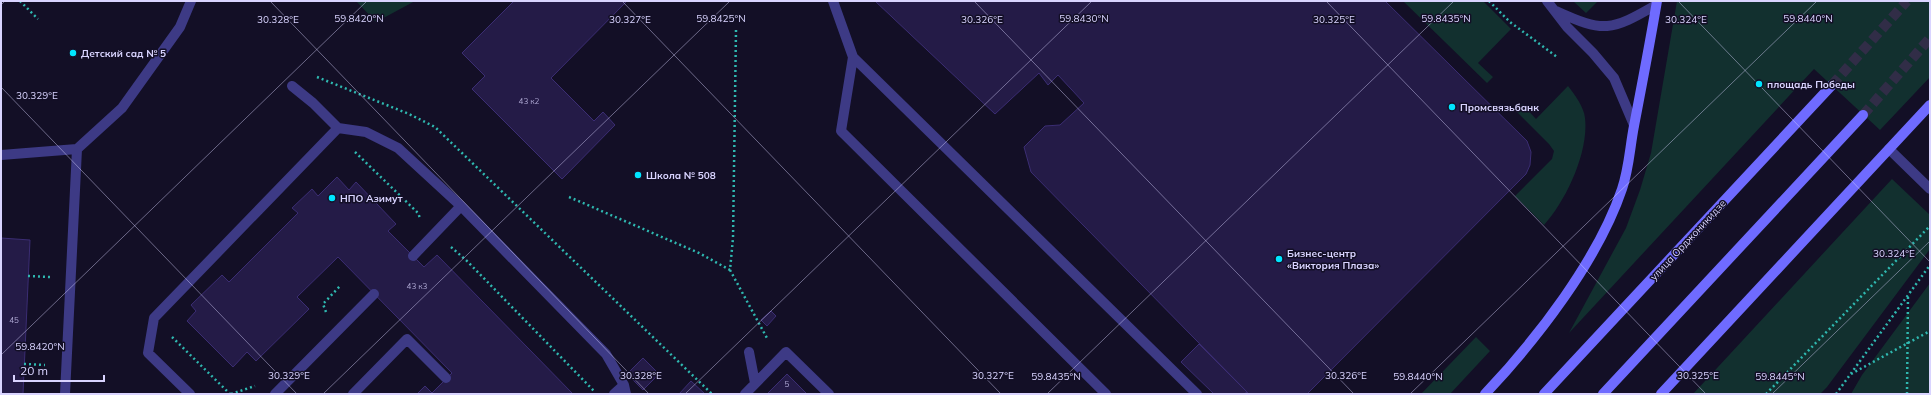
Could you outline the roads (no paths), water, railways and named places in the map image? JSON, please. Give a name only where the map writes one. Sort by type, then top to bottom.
[{"type":"main road","points":[[1485,394],[1504,374],[1546,323],[1583,269],[1604,229],[1622,188],[1657,3]]},
{"type":"main road","name":"улица Орджоникидзе","points":[[1544,394],[1832,85]]},
{"type":"main road","points":[[1661,394],[1930,105]]},
{"type":"main road","points":[[1603,394],[1863,115]]},
{"type":"lane","points":[[1,155],[77,149],[122,108],[180,26],[191,1]]},
{"type":"lane","points":[[833,1],[853,57],[1197,394]]},
{"type":"lane","points":[[1547,1],[1567,27],[1593,53],[1614,78],[1634,125]]},
{"type":"lane","points":[[1554,10],[1590,24],[1606,27],[1627,22],[1657,3]]},
{"type":"lane","points":[[853,57],[841,131],[1106,394]]},
{"type":"lane","points":[[292,86],[313,103],[338,128],[366,132],[398,148],[461,206],[606,354],[625,389],[614,394]]},
{"type":"lane","points":[[190,394],[148,353],[154,318],[338,128]]},
{"type":"lane","points":[[65,394],[77,149]]},
{"type":"lane","points":[[1889,149],[1930,189]]},
{"type":"lane","points":[[413,256],[461,206]]},
{"type":"lane","points":[[274,394],[374,294]]},
{"type":"lane","points":[[353,394],[407,339],[446,378]]},
{"type":"lane","points":[[749,352],[755,384]]},
{"type":"lane","points":[[745,394],[786,352],[829,394]]},
{"type":"tunnel","points":[[1832,85],[1907,1]]},
{"type":"tunnel","points":[[1863,115],[1930,38]]},
{"type":"place","name":"Детский сад № 5","points":[[73,53]]},
{"type":"place","name":"площадь Победы","points":[[1759,84]]},
{"type":"place","name":"Промсвязьбанк","points":[[1452,107]]},
{"type":"place","name":"Школа № 508","points":[[638,175]]},
{"type":"place","name":"НПО Азимут","points":[[332,198]]},
{"type":"place","name":"Бизнес-центр «Виктория Плаза»","points":[[1279,259]]}]
